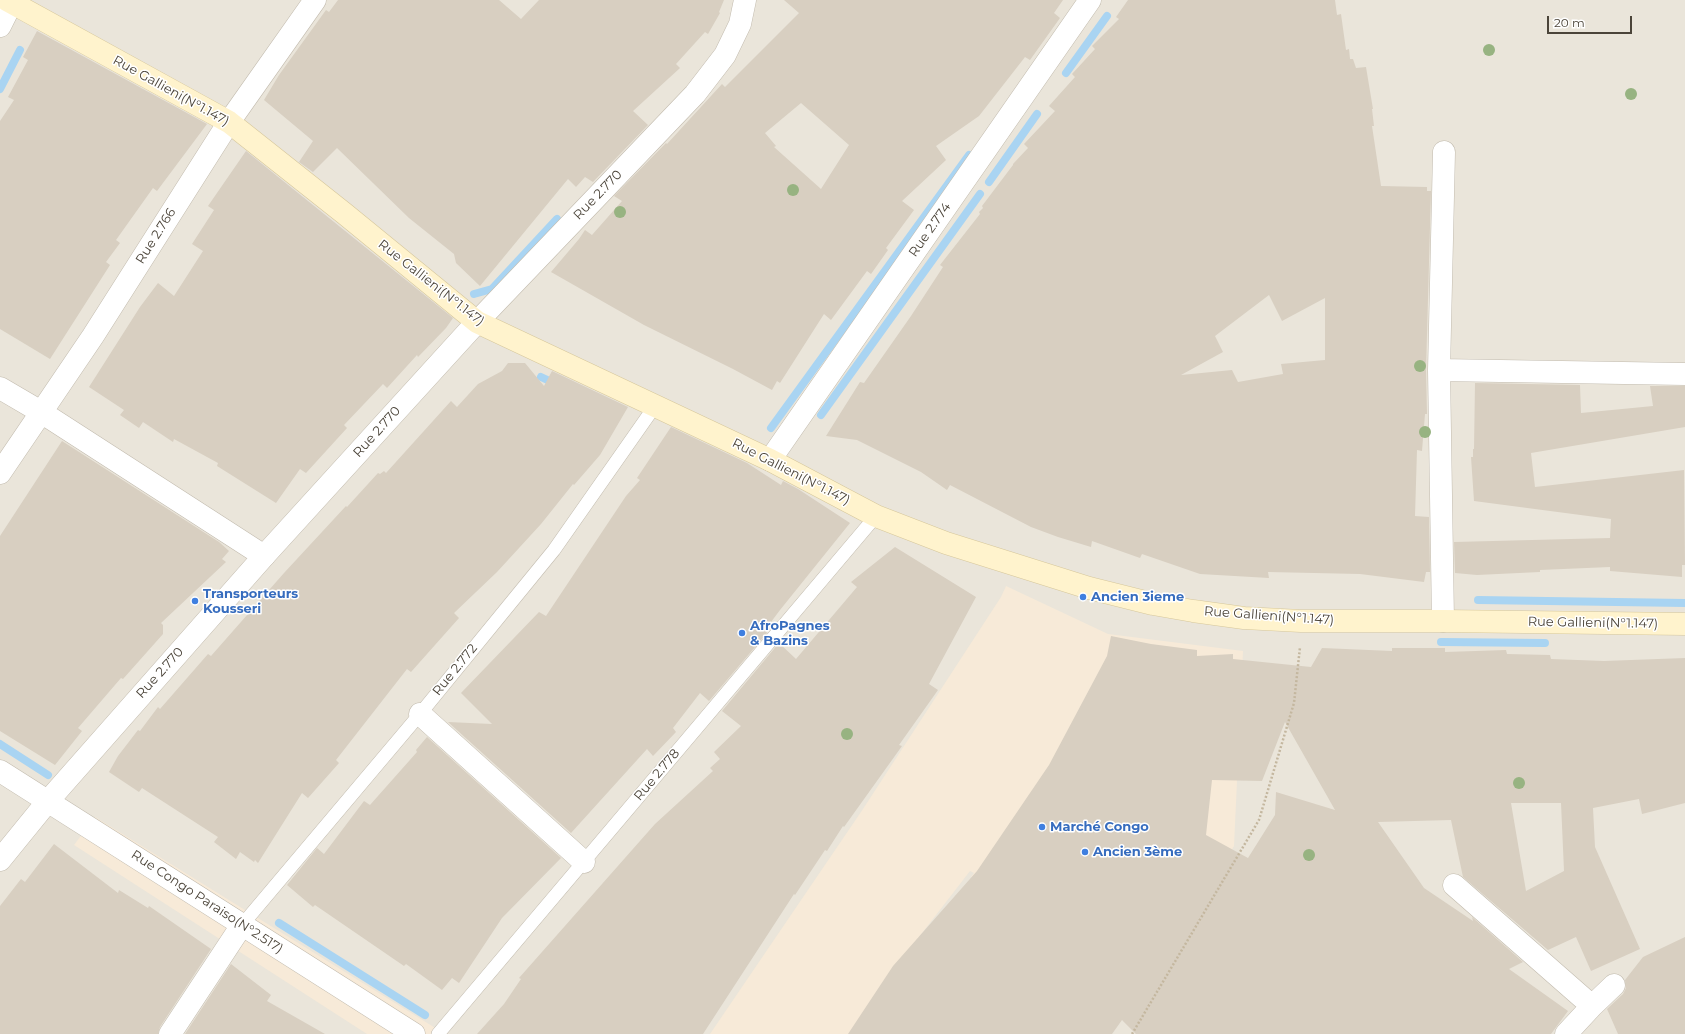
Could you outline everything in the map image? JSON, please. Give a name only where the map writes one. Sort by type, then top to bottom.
[{"type":"main road","name":"Rue Gallieni(N°1.147)","points":[[10,1],[229,122],[345,214],[477,322],[770,460],[876,516],[946,543],[1089,588],[1153,604],[1244,618],[1301,621],[1685,624]]},
{"type":"street","name":"Rue 2.766","points":[[0,473],[93,336],[229,122],[315,0]]},
{"type":"street","name":"Rue 2.774","points":[[770,460],[1090,0]]},
{"type":"street","points":[[0,26],[10,1]]},
{"type":"street","name":"Rue 2.770","points":[[0,860],[48,800],[264,556],[477,322],[695,94],[725,55],[740,24],[745,1]]},
{"type":"street","points":[[1442,621],[1439,370],[1444,152]]},
{"type":"street","points":[[1439,370],[1685,374]]},
{"type":"street","points":[[0,388],[41,412],[264,556]]},
{"type":"street","points":[[420,714],[584,862]]},
{"type":"street","name":"Rue Congo Paraiso(N°2.517)","points":[[0,771],[48,800],[414,1034]]},
{"type":"street","points":[[1454,885],[1592,1006]]},
{"type":"street","points":[[170,1034],[242,925]]},
{"type":"street","points":[[1566,1034],[1614,985]]},
{"type":"lane","name":"Rue 2.772","points":[[242,925],[420,714],[554,550],[656,406]]},
{"type":"lane","name":"Rue 2.778","points":[[438,1034],[876,516]]},
{"type":"path","points":[[1132,1034],[1259,820],[1294,704],[1301,621]]},
{"type":"shaded area","points":[[0,0],[1685,0],[1685,1034],[0,1034]]},
{"type":"shaded area","name":"Marché Congo","points":[[1006,586],[1108,634],[1243,651],[1234,846],[1221,869],[1097,928],[971,877],[974,873],[970,871],[875,994],[851,1034],[710,1034],[863,809],[1001,597]]},
{"type":"shaded area","points":[[95,817],[445,1034],[367,1034],[74,845]]},
{"type":"building","points":[[338,0],[499,0],[521,19],[539,0],[724,0],[719,12],[720,13],[708,34],[705,32],[676,64],[680,68],[633,111],[648,125],[593,182],[585,177],[576,187],[568,179],[480,286],[456,263],[454,254],[409,218],[337,148],[313,172],[299,162],[313,141],[264,100],[279,75],[326,10],[329,12]]},
{"type":"building","points":[[784,0],[1063,0],[1054,13],[1060,18],[1030,60],[1025,57],[979,116],[936,146],[946,160],[902,201],[914,210],[886,248],[888,250],[871,274],[867,271],[831,320],[824,314],[780,383],[777,381],[772,390],[644,325],[551,272],[585,230],[592,235],[622,201],[614,196],[666,143],[667,144],[722,84],[725,87],[799,13]],"holes":[[[801,103],[849,145],[821,189],[774,147],[776,146],[765,133]]]},
{"type":"building","points":[[1128,0],[1335,0],[1337,15],[1341,14],[1346,50],[1349,49],[1350,59],[1353,59],[1356,68],[1366,67],[1373,109],[1374,126],[1372,126],[1381,186],[1427,187],[1427,191],[1431,191],[1426,370],[1427,414],[1425,414],[1422,451],[1417,450],[1415,516],[1429,517],[1430,572],[1426,572],[1424,582],[1360,574],[1268,572],[1269,578],[1200,574],[1142,554],[1140,558],[1092,541],[1091,547],[1058,537],[1031,527],[950,485],[947,490],[921,472],[857,440],[826,436],[860,382],[864,383],[911,316],[943,267],[940,265],[980,214],[979,212],[983,208],[982,206],[1013,164],[1028,148],[1024,144],[1055,111],[1049,106],[1075,77],[1072,74],[1095,49],[1092,46],[1119,19],[1116,17]],"holes":[[[1269,295],[1282,321],[1325,298],[1325,360],[1281,364],[1283,374],[1238,382],[1232,370],[1181,375],[1223,352],[1215,336]]]},
{"type":"building","points":[[37,31],[207,124],[157,191],[153,188],[116,240],[120,243],[106,262],[110,265],[50,359],[0,329],[0,121],[14,100],[8,97],[28,60],[23,57]]},
{"type":"building","points":[[246,151],[453,318],[446,328],[418,357],[417,355],[387,388],[383,384],[344,425],[347,428],[306,473],[300,469],[276,503],[217,466],[218,463],[174,439],[173,442],[143,422],[139,428],[120,415],[124,410],[89,387],[140,307],[158,283],[174,296],[203,251],[192,244],[214,210],[208,206]]},
{"type":"building","points":[[508,363],[525,363],[544,386],[552,371],[628,407],[600,455],[574,485],[573,484],[541,524],[497,572],[454,613],[459,618],[411,672],[407,669],[336,760],[339,763],[308,798],[302,793],[258,863],[255,860],[254,862],[240,852],[236,859],[214,842],[218,837],[142,788],[139,792],[109,772],[118,756],[138,730],[140,731],[158,707],[160,709],[208,654],[211,656],[284,573],[378,473],[380,474],[384,471],[386,473],[451,401],[457,407],[478,384],[502,371]]},
{"type":"building","points":[[1475,383],[1580,385],[1581,413],[1653,406],[1650,386],[1685,386],[1685,427],[1531,453],[1535,487],[1684,470],[1685,565],[1682,565],[1682,577],[1610,571],[1610,567],[1540,570],[1540,572],[1477,575],[1455,573],[1454,542],[1610,538],[1611,519],[1474,501],[1471,457],[1473,457],[1474,449]]},
{"type":"building","points":[[671,427],[747,463],[781,485],[783,481],[798,489],[850,523],[780,610],[765,630],[767,633],[709,701],[700,693],[673,728],[676,732],[653,756],[647,749],[571,833],[448,722],[492,724],[461,693],[539,612],[546,616],[626,496],[640,480],[637,478]]},
{"type":"building","points":[[62,441],[219,542],[229,551],[222,559],[226,562],[161,623],[163,625],[163,634],[123,679],[121,678],[78,728],[82,731],[55,765],[0,731],[0,536]]},
{"type":"building","points":[[895,547],[976,597],[929,684],[938,690],[899,745],[902,746],[844,827],[843,826],[827,851],[825,850],[795,895],[794,894],[703,1034],[477,1034],[504,1004],[521,979],[519,978],[655,824],[713,771],[710,768],[720,759],[714,752],[741,726],[722,711],[779,643],[796,659],[857,587],[851,582]]},
{"type":"building","points":[[1111,636],[1151,644],[1197,650],[1197,656],[1233,654],[1233,659],[1311,667],[1322,648],[1392,651],[1392,648],[1445,648],[1445,652],[1506,650],[1507,654],[1550,655],[1551,659],[1604,661],[1685,658],[1685,803],[1642,814],[1639,799],[1593,808],[1595,847],[1640,949],[1591,971],[1576,937],[1548,950],[1463,877],[1451,820],[1378,822],[1424,888],[1473,921],[1472,917],[1523,962],[1509,969],[1568,1011],[1551,1034],[1136,1034],[1122,1020],[1112,1034],[848,1034],[893,966],[977,871],[1049,765],[1107,656]],"holes":[[[1285,722],[1335,810],[1276,792],[1275,815],[1248,858],[1206,835],[1212,780],[1262,781]],[[1511,803],[1561,803],[1564,871],[1526,891]]]},
{"type":"building","points":[[427,737],[561,858],[502,918],[459,983],[452,978],[442,990],[406,964],[404,966],[315,905],[313,907],[287,885],[317,848],[324,854],[364,801],[370,805],[417,752],[416,750]]},
{"type":"building","points":[[54,844],[118,893],[119,890],[148,908],[149,906],[211,949],[160,1027],[158,1034],[0,1034],[0,906],[21,879],[25,882]]},
{"type":"building","points":[[1685,937],[1685,1034],[1618,1034],[1607,1009],[1623,994],[1626,988],[1625,980],[1643,957]]},
{"type":"building","points":[[231,964],[271,995],[267,1001],[325,1034],[185,1034]]},
{"type":"waterway","points":[[1066,73],[1107,16]]},
{"type":"waterway","points":[[0,89],[20,50]]},
{"type":"waterway","points":[[989,182],[1037,114]]},
{"type":"waterway","points":[[771,428],[969,155]]},
{"type":"waterway","points":[[821,415],[980,194]]},
{"type":"waterway","points":[[474,294],[492,289],[557,219]]},
{"type":"waterway","points":[[541,377],[556,384]]},
{"type":"waterway","points":[[1478,600],[1685,603]]},
{"type":"waterway","points":[[1441,642],[1545,643]]},
{"type":"waterway","points":[[0,744],[48,775]]},
{"type":"waterway","points":[[279,923],[425,1015]]},
{"type":"place","name":"Ancien 3ieme","points":[[1083,597]]},
{"type":"place","name":"Transporteurs Kousseri","points":[[195,601]]},
{"type":"place","name":"AfroPagnes & Bazins","points":[[742,633]]},
{"type":"place","name":"Marché Congo","points":[[1042,827]]},
{"type":"place","name":"Ancien 3ème","points":[[1085,852]]}]
